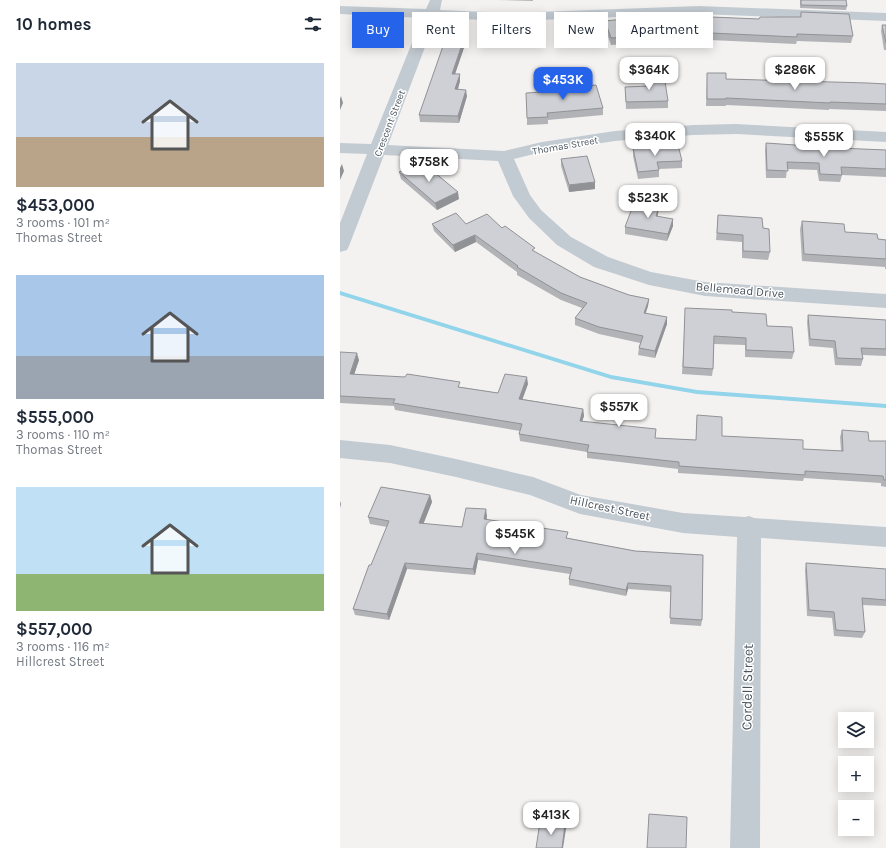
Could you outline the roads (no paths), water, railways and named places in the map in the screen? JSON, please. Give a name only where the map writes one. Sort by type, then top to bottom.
[{"type":"street","points":[[340,10],[434,7],[511,17],[699,10],[886,17]]},
{"type":"street","name":"Crescent Street","points":[[340,246],[434,7]]},
{"type":"street","name":"Thomas Street","points":[[340,148],[504,156],[615,136],[693,130],[736,129],[886,137]]},
{"type":"street","name":"Bellemead Drive","points":[[504,156],[522,196],[535,214],[564,241],[601,262],[649,278],[705,289],[886,300]]},
{"type":"street","name":"Hillcrest Street","points":[[340,449],[390,454],[456,468],[533,486],[580,504],[633,514],[684,522],[886,537]]},
{"type":"street","name":"Cordell Street","points":[[745,848],[749,526]]},
{"type":"waterway","points":[[340,293],[611,377],[697,392],[886,406]]}]
